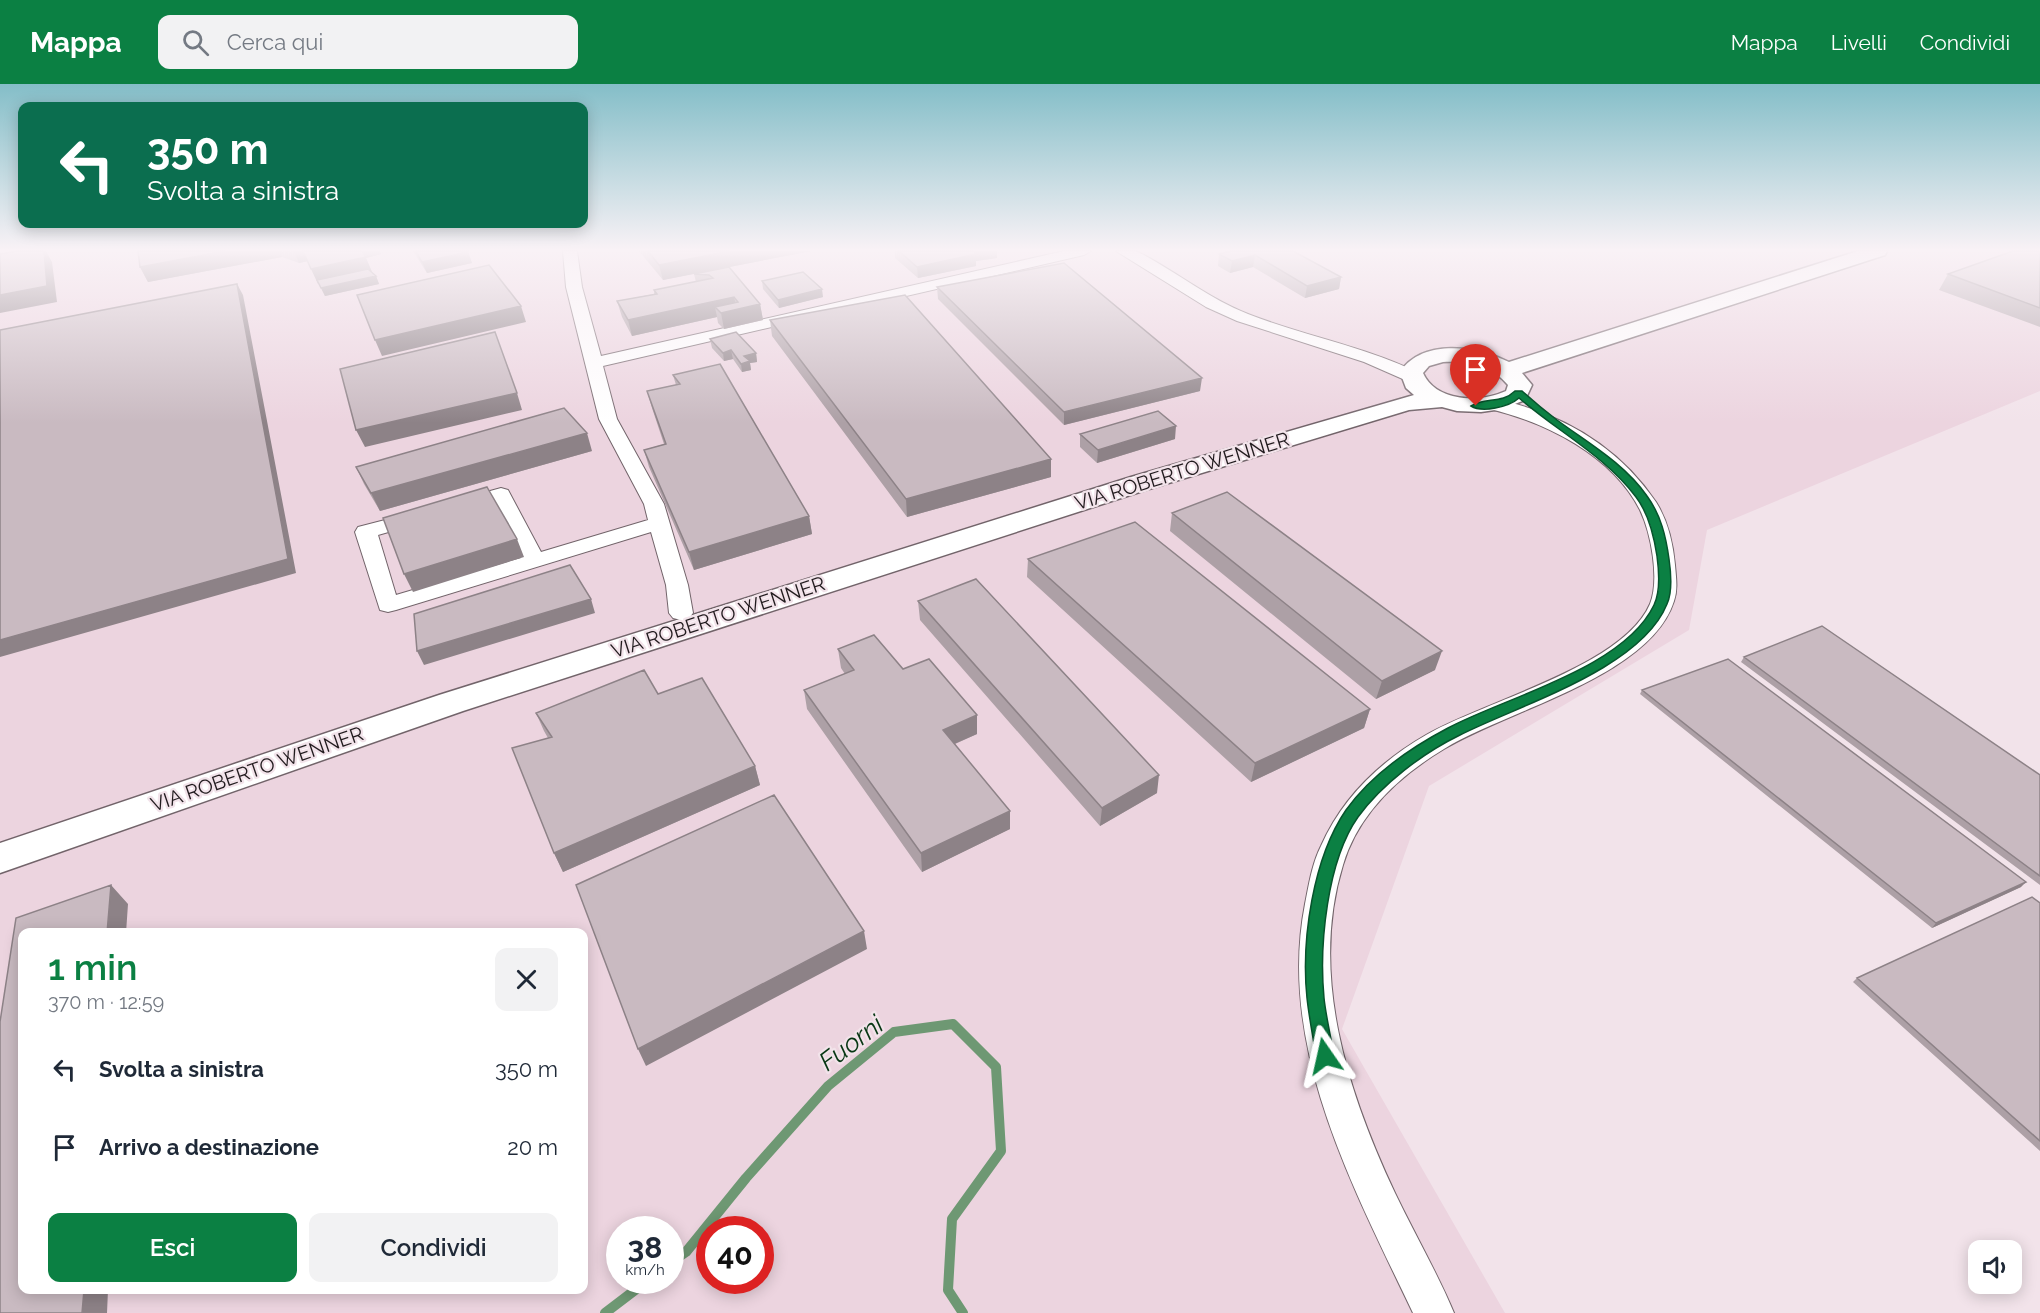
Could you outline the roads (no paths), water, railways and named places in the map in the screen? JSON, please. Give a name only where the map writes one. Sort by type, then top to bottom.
[{"type":"main road","points":[[1498,366],[1663,308]]},
{"type":"main road","points":[[1498,366],[1688,308]]},
{"type":"main road","name":"VIA ROBERTO WENNER","points":[[0,841],[286,743],[681,614],[1216,445],[1418,373],[1451,355],[1498,366]]},
{"type":"main road","points":[[1418,373],[1427,393],[1443,400],[1465,405],[1497,405],[1512,399],[1520,389],[1517,379],[1498,366]]},
{"type":"main road","name":"VIA ROBERTO WENNER","points":[[0,858],[451,703],[1129,487],[1407,404],[1443,400]]},
{"type":"street","points":[[580,308],[608,419],[654,504],[677,585],[681,614]]},
{"type":"street","points":[[594,363],[833,308]]},
{"type":"street","points":[[1221,308],[1242,318],[1358,352],[1418,373]]},
{"type":"street","points":[[1432,1310],[1350,1137],[1330,1077],[1320,1035],[1315,997],[1315,963],[1318,916],[1327,868],[1351,815],[1369,793],[1393,771],[1453,732],[1579,675],[1642,634],[1662,604],[1665,576],[1660,533],[1643,497],[1625,477],[1588,445],[1554,423],[1518,393]]},
{"type":"street","points":[[1497,405],[1554,423]]},
{"type":"street","points":[[534,561],[501,494],[366,532],[388,605],[534,561],[660,523]]},
{"type":"waterway","name":"Fuorni","points":[[684,1253],[746,1178],[828,1086],[894,1032],[953,1024],[996,1067],[1001,1151],[952,1219],[948,1290],[963,1313]]},
{"type":"waterway","name":"Fuorni","points":[[605,1313],[630,1294]]}]
